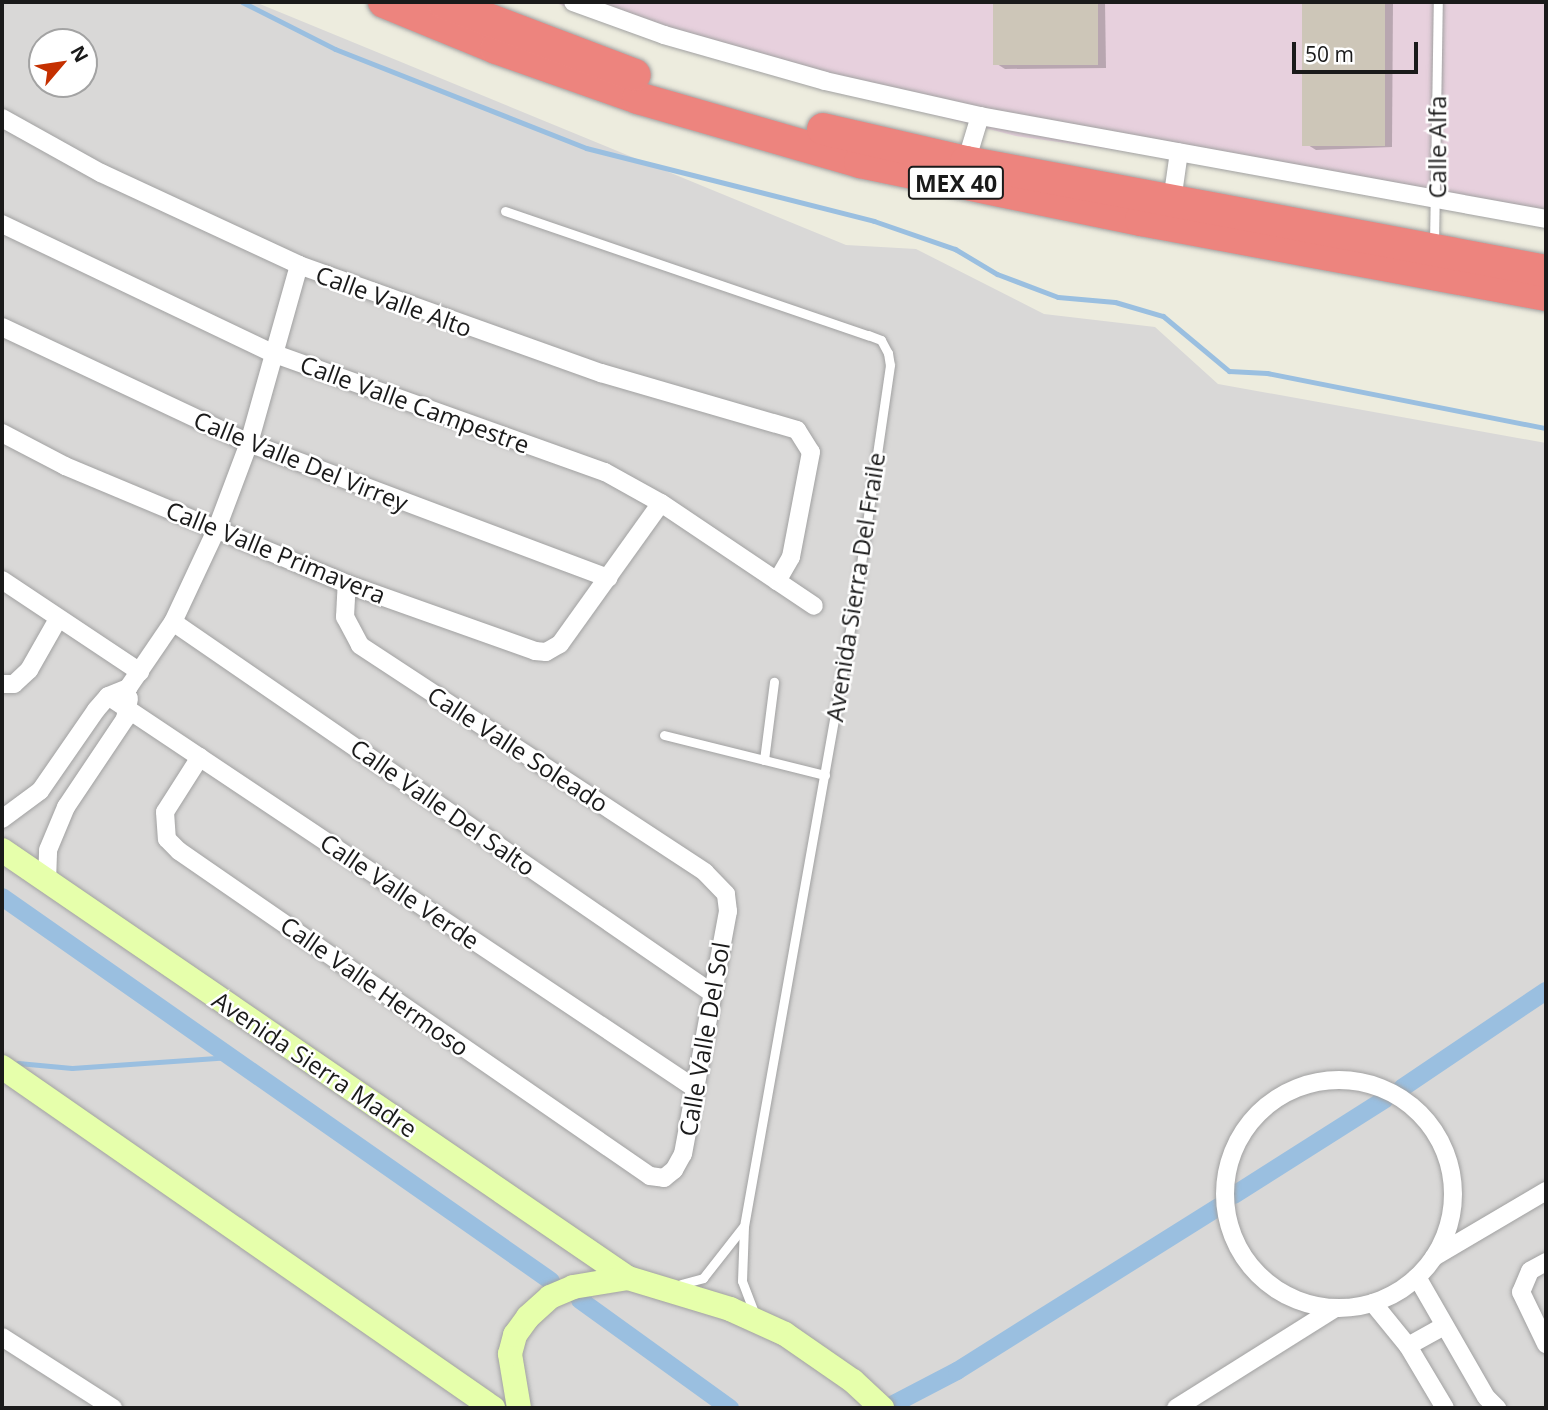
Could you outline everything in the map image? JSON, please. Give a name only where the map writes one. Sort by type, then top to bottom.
[{"type":"highway","name":"MEX 40","points":[[384,2],[569,75],[732,127],[860,162],[1141,220],[1546,295]]},
{"type":"highway","name":"MEX 40","points":[[443,2],[697,95],[859,139],[967,162],[1546,271]]},
{"type":"street","points":[[573,2],[664,35],[772,66],[980,116],[1546,219]]},
{"type":"street","points":[[967,162],[980,116]]},
{"type":"street","name":"Calle Valle Alto","points":[[2,118],[101,173],[299,265],[474,331],[790,426],[804,437],[811,452],[791,557],[777,581]]},
{"type":"street","points":[[1172,201],[1179,152]]},
{"type":"street","name":"Calle Valle Campestre","points":[[2,224],[275,354],[605,472],[661,503],[814,606]]},
{"type":"street","points":[[2,819],[40,791],[108,696],[128,688],[140,673],[173,622],[217,528],[249,443],[299,265]]},
{"type":"street","name":"Calle Valle Del Virrey","points":[[2,327],[249,443],[608,578]]},
{"type":"street","name":"Calle Valle Primavera","points":[[2,433],[65,466],[347,584],[535,651],[555,649],[608,578]]},
{"type":"street","points":[[608,578],[661,503]]},
{"type":"street","points":[[2,580],[140,673]]},
{"type":"street","name":"Calle Valle Soleado","points":[[347,584],[345,617],[360,645],[705,872],[726,894]]},
{"type":"street","points":[[2,684],[15,684],[29,670],[58,619]]},
{"type":"street","name":"Calle Valle Del Salto","points":[[173,622],[712,993]]},
{"type":"street","points":[[47,881],[48,850],[66,807],[129,709],[128,688]]},
{"type":"street","name":"Calle Valle Verde","points":[[108,696],[693,1087]]},
{"type":"street","name":"Calle Valle Hermoso","points":[[200,757],[165,812],[167,839],[179,851],[650,1176],[664,1178]]},
{"type":"street","points":[[40,791],[66,807]]},
{"type":"street","name":"Avenida Sierra Madre","points":[[2,850],[636,1279],[785,1334],[852,1381],[882,1408]]},
{"type":"street","name":"Calle Valle Del Sol","points":[[664,1178],[683,1154],[693,1087],[728,911],[726,894]]},
{"type":"street","points":[[2,1067],[493,1408]]},
{"type":"street","points":[[1355,1081],[1395,1094],[1422,1115],[1441,1143],[1452,1175],[1449,1226],[1434,1257],[1417,1277],[1373,1303],[1334,1309],[1299,1300],[1269,1283],[1237,1244],[1227,1211],[1227,1177],[1236,1145],[1255,1116],[1282,1095],[1313,1082],[1355,1081]]},
{"type":"street","points":[[1434,1257],[1546,1191]]},
{"type":"street","points":[[1546,1262],[1530,1271],[1521,1292],[1546,1345]]},
{"type":"street","points":[[1417,1277],[1444,1326],[1497,1408]]},
{"type":"street","points":[[519,1408],[510,1354],[514,1335],[528,1317],[550,1297],[573,1287],[636,1279]]},
{"type":"street","points":[[1373,1303],[1408,1346],[1445,1408]]},
{"type":"street","points":[[1176,1408],[1334,1309]]},
{"type":"street","points":[[1408,1346],[1444,1326]]},
{"type":"street","points":[[2,1337],[113,1408]]},
{"type":"lane","name":"Calle Alfa","points":[[1433,250],[1437,199],[1438,2]]},
{"type":"lane","name":"Avenida Sierra Del Fraile","points":[[505,211],[868,335],[885,345],[890,365],[825,775],[744,1226],[742,1281],[760,1323]]},
{"type":"lane","points":[[764,760],[774,682]]},
{"type":"lane","points":[[664,735],[825,775]]},
{"type":"lane","name":"Avenida Sierra Del Fraile","points":[[636,1279],[696,1281],[717,1263],[744,1226]]},
{"type":"shaded area","points":[[2,2],[255,2],[846,245],[916,249],[1044,314],[1155,327],[1218,384],[1546,443],[1546,1408],[2,1408]]},
{"type":"shaded area","points":[[553,2],[1546,2],[1546,210],[1016,136],[686,51]]},
{"type":"building","points":[[993,2],[1098,2],[1098,65],[993,65]]},
{"type":"building","points":[[1302,2],[1385,2],[1385,146],[1302,146]]},
{"type":"waterway","points":[[242,2],[335,49],[586,148],[874,221],[955,249],[997,274],[1058,297],[1115,302],[1163,316],[1229,371],[1267,373],[1546,428]]},
{"type":"waterway","points":[[2,897],[551,1281]]},
{"type":"waterway","points":[[1402,1088],[1546,991]]},
{"type":"waterway","points":[[18,1063],[72,1068],[231,1057]]},
{"type":"waterway","points":[[1234,1195],[1385,1099]]},
{"type":"waterway","points":[[886,1408],[957,1371],[1218,1207]]},
{"type":"waterway","points":[[580,1300],[730,1408]]}]
